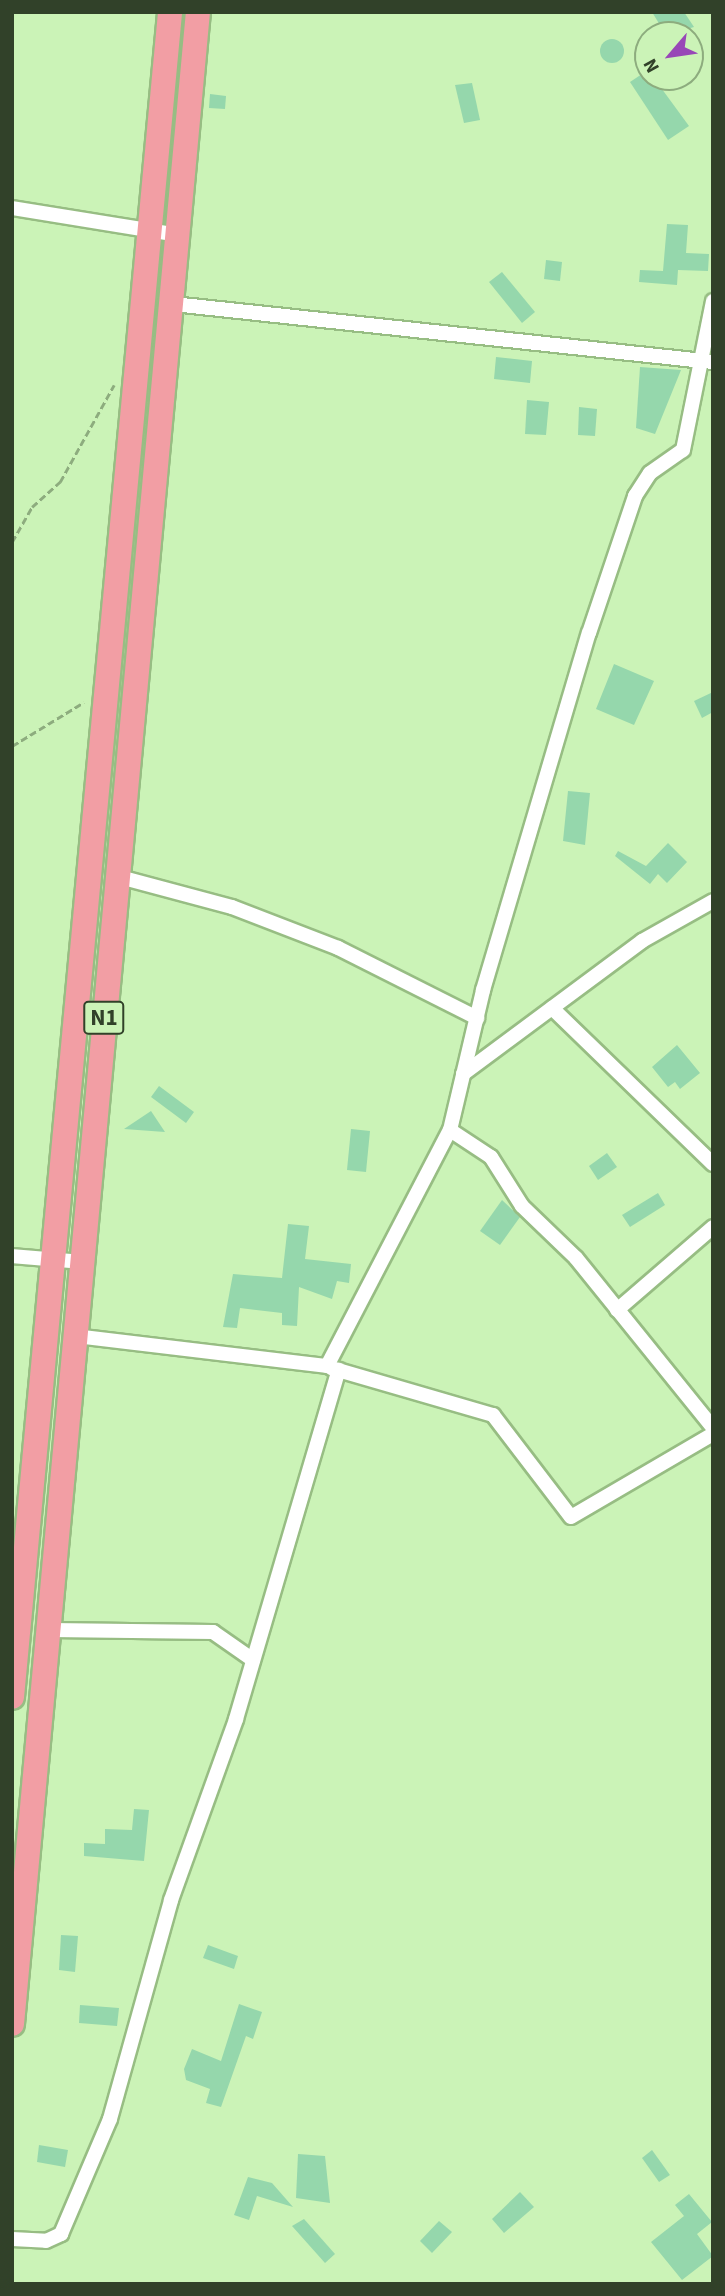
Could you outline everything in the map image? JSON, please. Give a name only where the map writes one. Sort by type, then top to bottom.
[{"type":"highway","name":"N1","points":[[12,1697],[170,12]]},
{"type":"highway","name":"N1","points":[[12,2024],[50,1630],[116,876],[173,304],[198,12]]},
{"type":"street","points":[[12,208],[150,228],[178,235]]},
{"type":"street","points":[[12,2239],[46,2241],[69,2224],[110,2119],[172,1900],[253,1660],[333,1368],[390,1235],[450,1130],[477,1018],[589,633],[635,496],[650,473],[684,450],[706,361],[713,301]]},
{"type":"street","points":[[173,304],[706,361]]},
{"type":"street","points":[[116,876],[232,907],[338,948],[477,1018]]},
{"type":"street","points":[[463,1074],[642,941],[713,901]]},
{"type":"street","points":[[552,1008],[713,1164]]},
{"type":"street","points":[[450,1130],[491,1157],[522,1206],[617,1310],[713,1429]]},
{"type":"street","points":[[617,1310],[713,1227]]},
{"type":"street","points":[[12,1256],[82,1262]]},
{"type":"street","points":[[75,1336],[333,1368],[493,1415],[571,1517],[713,1434]]},
{"type":"street","points":[[50,1630],[213,1632],[253,1660]]},
{"type":"street","points":[[13,1672],[45,1674]]},
{"type":"path","points":[[12,542],[32,507],[60,482],[117,373]]},
{"type":"path","points":[[12,746],[79,707],[107,671]]},
{"type":"building","points":[[652,12],[684,12],[690,21],[657,21]]},
{"type":"building","points":[[612,39],[623,46],[624,51],[617,62],[612,63],[601,56],[600,51],[607,40]]},
{"type":"building","points":[[472,83],[480,120],[464,123],[455,85]]},
{"type":"building","points":[[636,91],[663,91],[689,126],[668,140]]},
{"type":"building","points":[[210,94],[226,96],[225,109],[209,108]]},
{"type":"building","points":[[667,224],[688,225],[686,253],[709,254],[708,271],[678,270],[677,285],[639,282],[640,270],[663,271]]},
{"type":"building","points":[[546,260],[562,262],[560,281],[544,279]]},
{"type":"building","points":[[502,272],[535,312],[522,323],[489,282]]},
{"type":"building","points":[[496,357],[532,361],[530,383],[494,379]]},
{"type":"building","points":[[640,367],[681,370],[655,434],[636,428]]},
{"type":"building","points":[[527,400],[549,402],[546,435],[525,434]]},
{"type":"building","points":[[579,407],[597,409],[595,436],[578,435]]},
{"type":"building","points":[[614,664],[654,681],[634,725],[596,709]]},
{"type":"building","points":[[713,692],[713,712],[702,718],[694,701]]},
{"type":"building","points":[[568,791],[590,793],[585,845],[563,841]]},
{"type":"building","points":[[668,843],[687,862],[667,883],[658,874],[650,884],[615,856],[618,851],[646,866]]},
{"type":"building","points":[[677,1045],[700,1073],[680,1089],[675,1082],[668,1087],[652,1067]]},
{"type":"building","points":[[159,1086],[194,1112],[186,1123],[151,1097]]},
{"type":"building","points":[[151,1111],[165,1132],[124,1129]]},
{"type":"building","points":[[351,1129],[370,1131],[366,1172],[347,1170]]},
{"type":"building","points":[[607,1153],[617,1167],[598,1180],[589,1166]]},
{"type":"building","points":[[658,1193],[665,1205],[630,1227],[622,1215]]},
{"type":"building","points":[[502,1200],[520,1217],[500,1245],[480,1231]]},
{"type":"building","points":[[288,1224],[309,1226],[305,1259],[351,1264],[349,1283],[337,1281],[332,1299],[299,1287],[297,1326],[282,1325],[282,1313],[240,1308],[237,1328],[223,1327],[233,1274],[282,1278]]},
{"type":"building","points":[[134,1809],[149,1810],[144,1861],[84,1856],[84,1843],[105,1844],[105,1829],[132,1830]]},
{"type":"building","points":[[61,1935],[78,1936],[75,1972],[59,1970]]},
{"type":"building","points":[[208,1945],[238,1956],[234,1969],[203,1958]]},
{"type":"building","points":[[239,2004],[262,2012],[253,2039],[246,2036],[221,2107],[206,2103],[210,2089],[186,2080],[184,2069],[192,2049],[221,2061]]},
{"type":"building","points":[[80,2005],[119,2008],[117,2026],[79,2023]]},
{"type":"building","points":[[39,2145],[68,2150],[65,2167],[37,2162]]},
{"type":"building","points":[[652,2150],[670,2175],[659,2182],[642,2158]]},
{"type":"building","points":[[298,2154],[325,2156],[330,2203],[296,2198]]},
{"type":"building","points":[[248,2177],[272,2183],[293,2207],[257,2196],[249,2220],[234,2215]]},
{"type":"building","points":[[520,2192],[534,2207],[504,2233],[492,2219]]},
{"type":"building","points":[[689,2194],[712,2222],[697,2234],[713,2256],[682,2280],[651,2242],[684,2216],[675,2205]]},
{"type":"building","points":[[304,2219],[335,2254],[325,2263],[292,2226]]},
{"type":"building","points":[[439,2221],[452,2232],[432,2253],[420,2241]]}]
